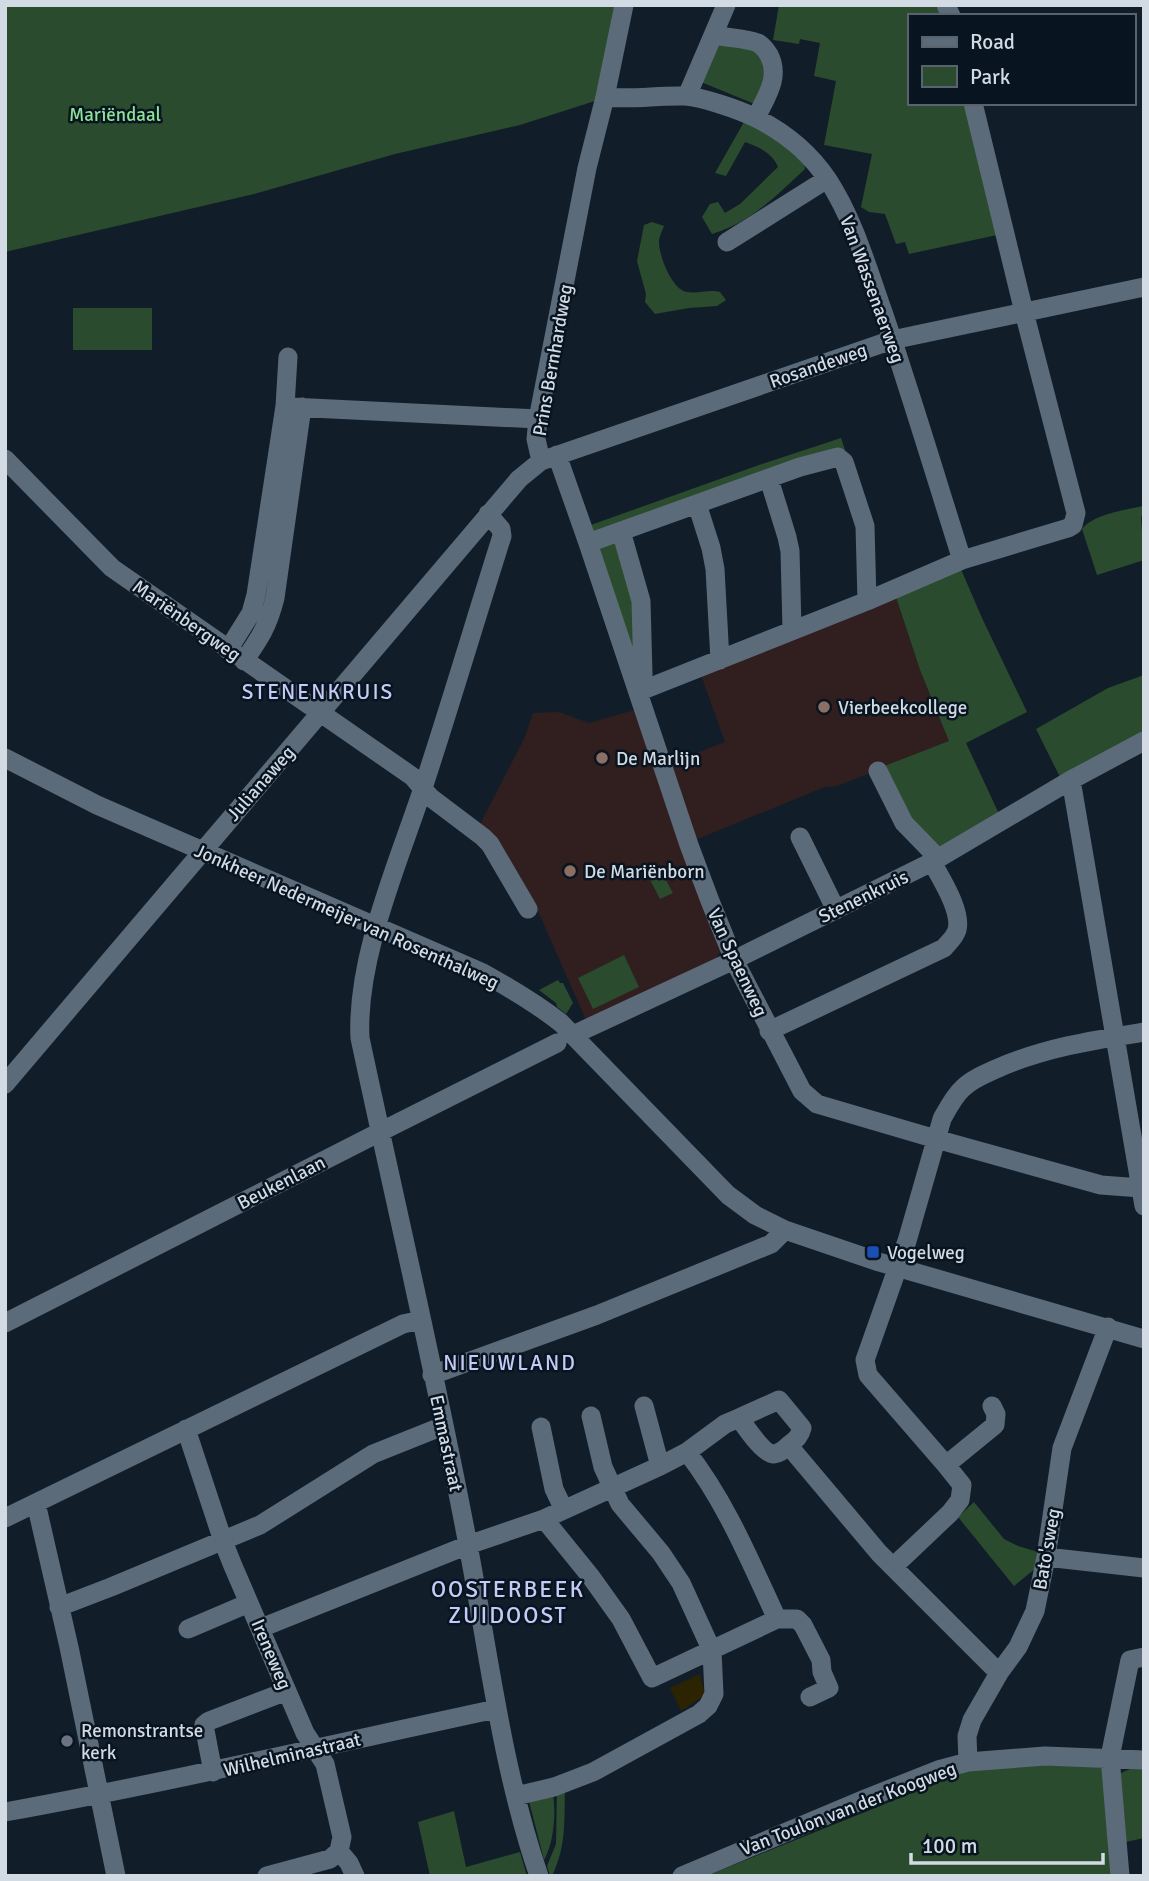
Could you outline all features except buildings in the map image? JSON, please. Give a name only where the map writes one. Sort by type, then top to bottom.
[{"type":"street","name":"Prins Bernhardweg","points":[[488,514],[519,478],[549,458],[536,439],[538,419],[587,168],[624,5]]},
{"type":"street","points":[[687,96],[726,5]]},
{"type":"street","points":[[714,35],[758,43],[768,54],[774,69],[773,80],[756,118]]},
{"type":"street","name":"Van Wassenaerweg","points":[[605,97],[621,99],[687,96],[734,109],[784,134],[815,163],[847,213],[892,340],[962,560]]},
{"type":"street","points":[[638,692],[867,601],[962,560],[1073,525],[1076,513],[973,105]]},
{"type":"street","points":[[727,242],[827,179]]},
{"type":"street","name":"Rosandeweg","points":[[549,458],[892,340],[1144,287]]},
{"type":"street","points":[[236,655],[263,634],[275,598],[294,407],[289,357]]},
{"type":"street","points":[[294,407],[538,419]]},
{"type":"street","points":[[588,543],[838,457],[844,462],[865,526],[867,601]]},
{"type":"street","name":"Van Spaenweg","points":[[549,458],[588,543],[688,845],[734,960],[802,1091],[817,1104],[1142,1197]]},
{"type":"street","name":"Mariënbergweg","points":[[5,459],[112,568],[413,777],[430,797],[491,844],[528,909]]},
{"type":"street","points":[[769,479],[788,537],[792,630]]},
{"type":"street","points":[[697,505],[715,569],[720,660]]},
{"type":"street","points":[[376,927],[502,536],[501,529],[488,514]]},
{"type":"street","name":"Julianaweg","points":[[5,1084],[488,514]]},
{"type":"street","name":"Van Spaenweg","points":[[621,531],[641,601],[643,675],[638,692]]},
{"type":"street","name":"Stenenkruis","points":[[565,1039],[734,960],[935,860],[1071,780],[1144,741]]},
{"type":"street","name":"Jonkheer Nedermeijer van Rosenthalweg","points":[[5,758],[97,805],[201,852],[483,973],[547,1012],[565,1039],[727,1195],[755,1215],[785,1230],[897,1267],[1144,1339]]},
{"type":"street","points":[[769,1031],[944,948],[957,931],[957,911],[935,860],[904,822],[878,771]]},
{"type":"street","points":[[1071,780],[1142,1197]]},
{"type":"street","points":[[800,837],[835,910]]},
{"type":"street","name":"Emmastraat","points":[[376,927],[361,992],[360,1038],[468,1545],[496,1709],[516,1796],[539,1876]]},
{"type":"street","points":[[893,1567],[950,1513],[960,1500],[962,1485],[868,1376],[865,1360],[907,1241],[942,1119],[964,1087],[979,1076],[1051,1049],[1144,1032]]},
{"type":"street","name":"Beukenlaan","points":[[5,1323],[565,1039]]},
{"type":"street","points":[[432,1375],[597,1315],[771,1244],[785,1230]]},
{"type":"street","points":[[5,1518],[403,1324],[421,1320]]},
{"type":"street","name":"Bato'sweg","points":[[968,1762],[967,1736],[972,1720],[999,1673],[1018,1647],[1035,1611],[1046,1558],[1062,1448],[1108,1327]]},
{"type":"street","points":[[261,1628],[468,1545],[544,1519],[660,1466],[687,1452],[725,1424],[738,1418],[779,1400],[802,1428],[800,1436],[789,1446],[772,1454],[764,1450],[738,1418]]},
{"type":"street","points":[[644,1406],[660,1466]]},
{"type":"street","points":[[946,1465],[995,1425],[996,1414],[992,1406]]},
{"type":"street","points":[[516,1796],[554,1787],[593,1772],[699,1714],[709,1706],[714,1694],[712,1651],[681,1583],[662,1553],[620,1504],[603,1467],[592,1416]]},
{"type":"street","points":[[59,1607],[260,1525],[373,1454],[443,1426]]},
{"type":"street","points":[[541,1427],[554,1489],[564,1510]]},
{"type":"street","name":"Ireneweg","points":[[186,1429],[223,1541],[305,1733],[329,1775],[342,1838],[339,1851]]},
{"type":"street","points":[[789,1446],[893,1567],[999,1673]]},
{"type":"street","points":[[687,1452],[727,1513],[777,1619]]},
{"type":"street","points":[[36,1503],[116,1876]]},
{"type":"street","points":[[544,1519],[621,1619],[652,1678],[777,1619],[797,1619],[803,1625],[821,1660],[822,1672],[829,1688],[810,1697]]},
{"type":"street","points":[[1046,1558],[1144,1568]]},
{"type":"street","points":[[188,1629],[249,1603]]},
{"type":"street","points":[[1120,1876],[1111,1757],[1130,1660],[1144,1657]]},
{"type":"street","points":[[213,1772],[204,1725],[287,1691]]},
{"type":"street","name":"Wilhelminastraat","points":[[5,1812],[213,1772],[496,1709]]},
{"type":"street","name":"Van Toulon van der Koogweg","points":[[682,1876],[865,1799],[938,1770],[968,1762],[1045,1756],[1144,1760]]},
{"type":"street","points":[[267,1876],[330,1859],[339,1851],[355,1876]]},
{"type":"shaded area","name":"Vierbeekcollege","points":[[895,594],[920,670],[950,741],[837,786],[825,787],[690,842],[665,765],[725,742],[700,672]]},
{"type":"shaded area","points":[[638,709],[675,813],[669,817],[720,951],[716,959],[586,1020],[541,918],[498,847],[478,828],[524,739],[533,713],[559,712],[589,723]]},
{"type":"green space","name":"Mariëndaal","points":[[5,5],[617,5],[598,100],[520,125],[395,154],[254,194],[5,252]]},
{"type":"green space","points":[[779,5],[935,5],[941,14],[908,14],[908,105],[965,105],[997,235],[909,254],[905,242],[896,244],[885,214],[869,212],[861,207],[872,154],[824,145],[836,81],[814,76],[820,43],[800,39],[799,44],[773,40]]},
{"type":"green space","points":[[715,45],[752,45],[768,61],[757,105],[701,82]]},
{"type":"green space","points":[[744,122],[773,136],[804,164],[805,169],[750,216],[712,234],[702,217],[710,204],[718,202],[725,213],[740,204],[778,167],[773,158],[764,151],[745,142],[726,176],[715,173]]},
{"type":"green space","points":[[652,222],[664,226],[660,248],[667,272],[676,285],[687,292],[720,292],[726,300],[717,306],[655,314],[645,302],[646,294],[637,261],[644,225]]},
{"type":"green space","points":[[73,308],[152,308],[152,350],[73,350]]},
{"type":"green space","points":[[841,438],[845,450],[591,534],[588,526],[759,465]]},
{"type":"green space","points":[[1144,506],[1144,515],[1141,517],[1144,560],[1097,575],[1082,529],[1102,516]]},
{"type":"green space","points":[[613,539],[634,580],[635,665],[594,546]]},
{"type":"green space","points":[[960,567],[1027,712],[966,743],[1000,816],[938,851],[909,820],[882,767],[949,741],[920,670],[895,594]]},
{"type":"green space","points":[[1144,675],[1144,735],[1062,781],[1036,729],[1108,688]]},
{"type":"green space","points":[[659,867],[673,893],[660,899],[647,874]]},
{"type":"green space","points":[[624,955],[639,987],[593,1009],[578,978]]},
{"type":"green space","points":[[558,980],[563,983],[573,1003],[566,1014],[539,990]]},
{"type":"green space","points":[[974,1502],[1004,1539],[1038,1552],[1036,1568],[1014,1586],[958,1517]]},
{"type":"green space","points":[[1101,1761],[1115,1876],[706,1876],[972,1769]]},
{"type":"green space","points":[[1132,1768],[1144,1769],[1144,1838],[1126,1842],[1117,1775]]},
{"type":"green space","points":[[565,1786],[562,1843],[557,1865],[550,1876],[547,1866],[556,1844],[557,1789]]},
{"type":"green space","points":[[553,1794],[553,1828],[544,1860],[529,1801]]},
{"type":"green space","points":[[454,1811],[466,1867],[520,1852],[527,1876],[430,1876],[418,1822]]},
{"type":"sand","points":[[700,1674],[705,1695],[681,1711],[670,1688]]},
{"type":"place","name":"Vierbeekcollege","points":[[824,707]]},
{"type":"place","name":"De Marlijn","points":[[602,758]]},
{"type":"place","name":"De Mariënborn","points":[[570,871]]},
{"type":"place","name":"Vogelweg","points":[[873,1252]]},
{"type":"place","name":"Remonstrantse kerk","points":[[67,1741]]},
{"type":"district","name":"STENENKRUIS","points":[[318,692]]},
{"type":"district","name":"NIEUWLAND","points":[[510,1363]]},
{"type":"district","name":"OOSTERBEEK ZUIDOOST","points":[[508,1602]]}]
